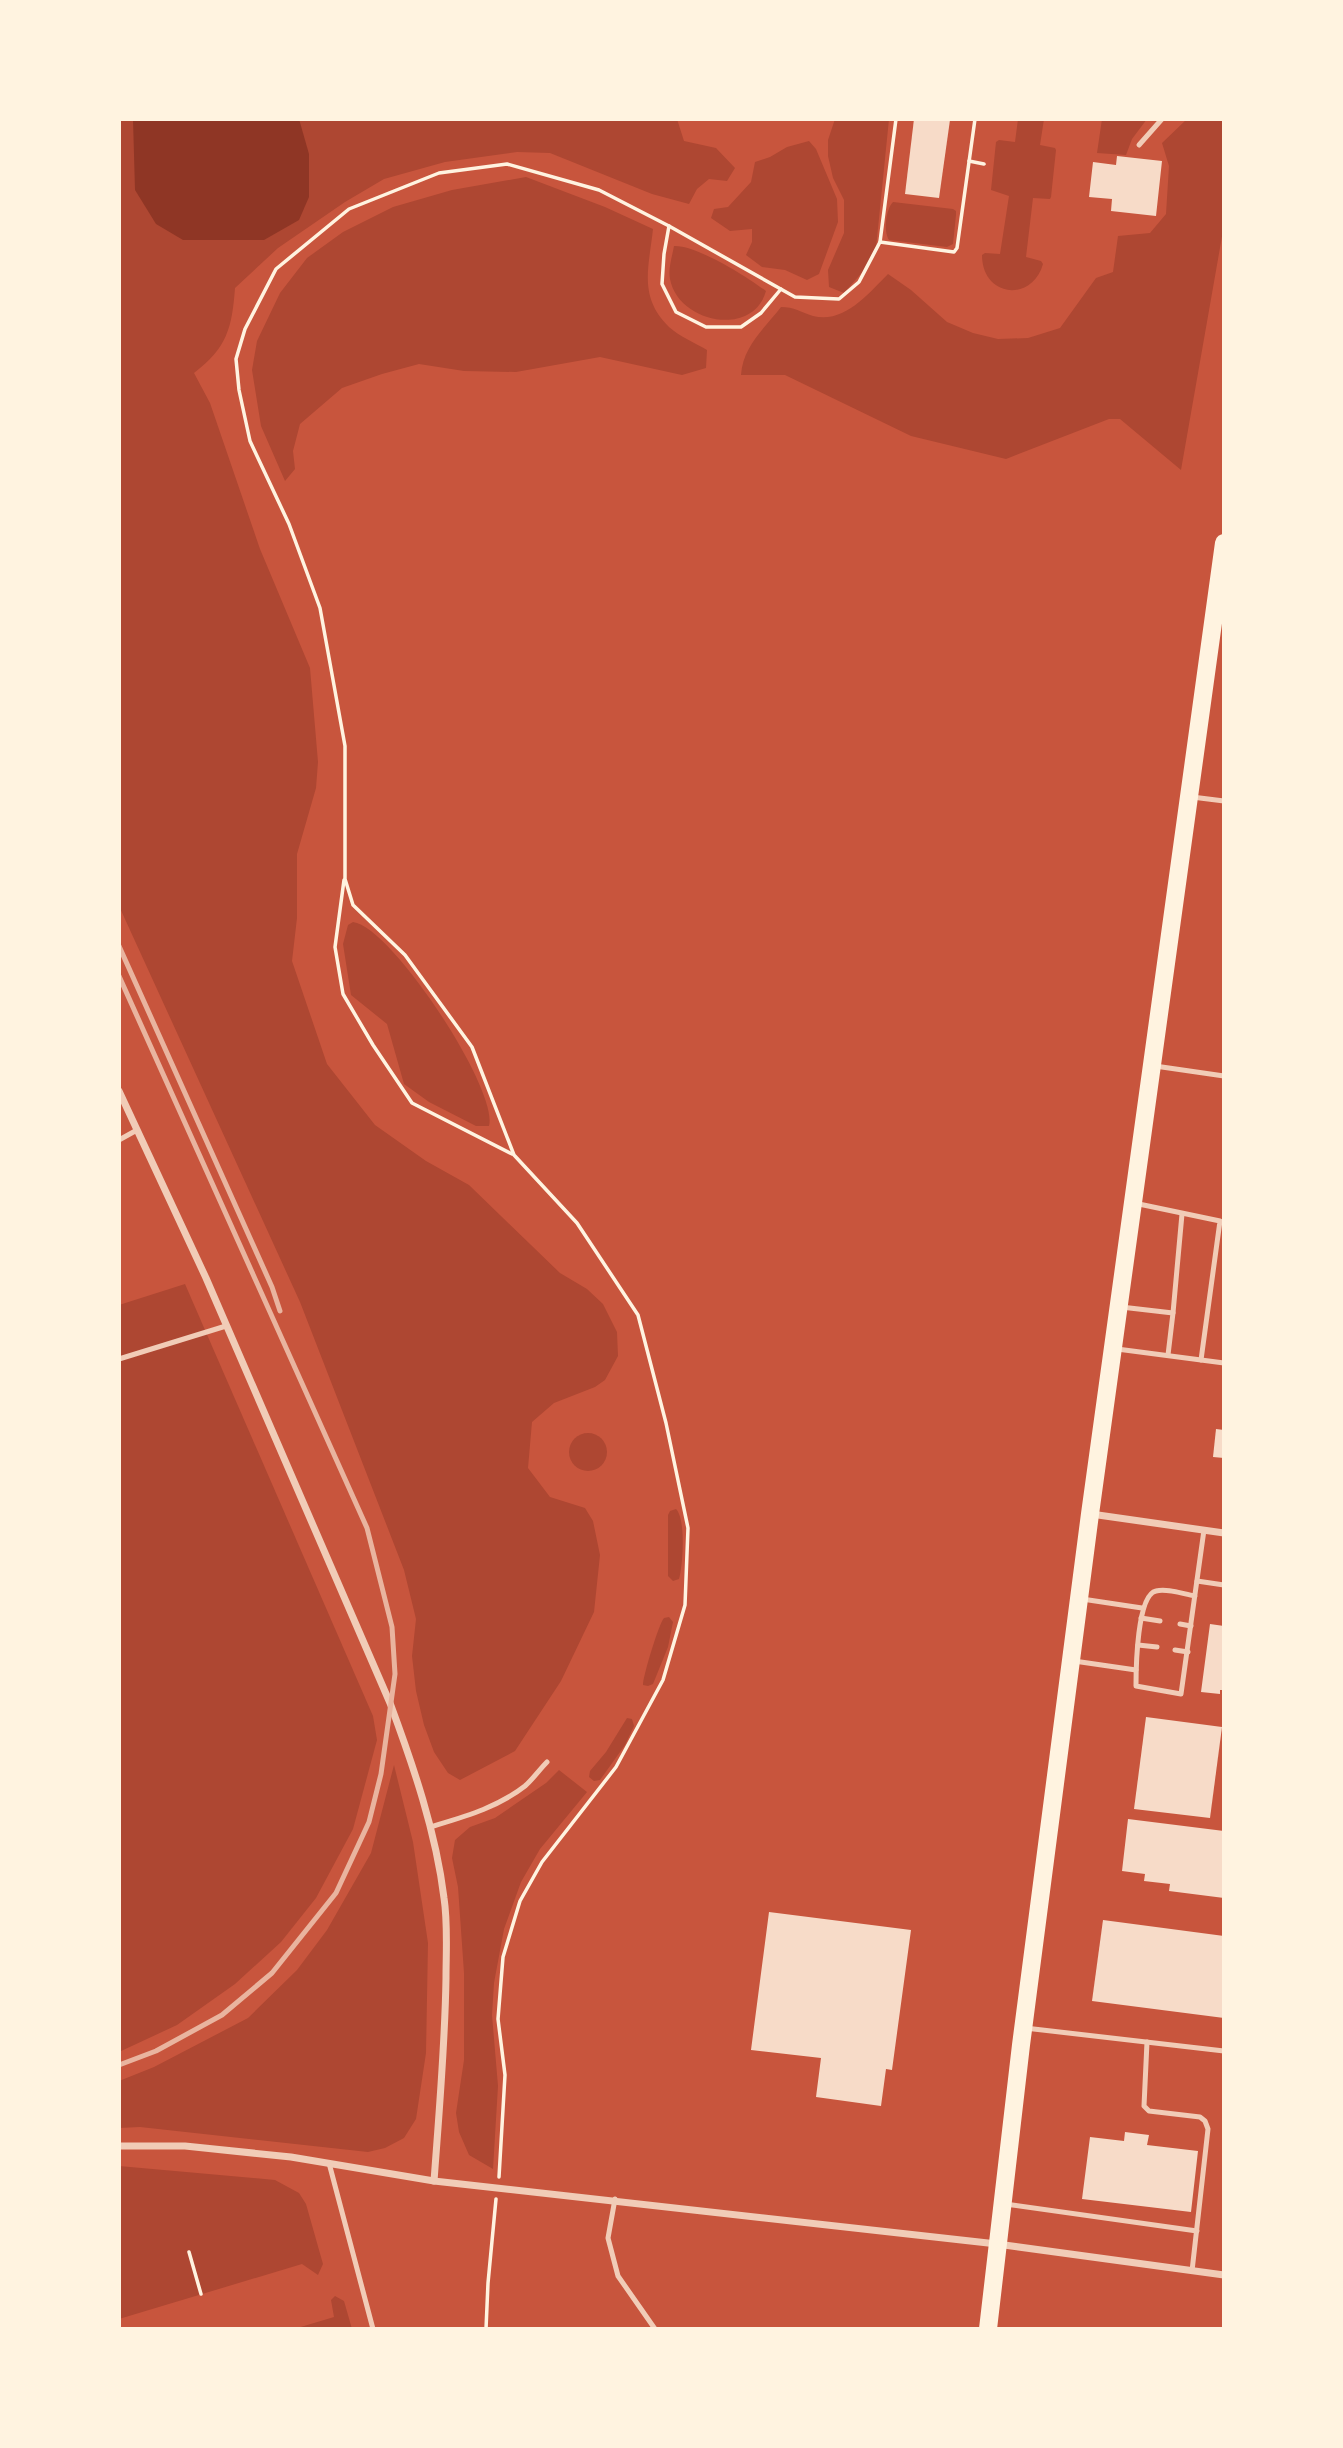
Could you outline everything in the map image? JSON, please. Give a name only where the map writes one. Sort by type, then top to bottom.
[{"type":"main road","points":[[988,2329],[1023,2028],[1090,1514],[1121,1307],[1224,543]]},
{"type":"street","points":[[119,1091],[226,1326],[390,1703],[429,1827],[444,1899],[446,1962],[445,2038],[434,2181]]},
{"type":"street","points":[[1090,1514],[1224,1533]]},
{"type":"street","points":[[119,2146],[185,2146],[329,2163],[434,2181],[997,2244],[1224,2275]]},
{"type":"lane","points":[[1139,145],[1162,119]]},
{"type":"lane","points":[[1189,796],[1224,801]]},
{"type":"lane","points":[[1152,1065],[1224,1076]]},
{"type":"lane","points":[[119,1140],[137,1130]]},
{"type":"lane","points":[[1133,1203],[1220,1221],[1201,1360]]},
{"type":"lane","points":[[1168,1355],[1182,1214]]},
{"type":"lane","points":[[1121,1307],[1173,1313]]},
{"type":"lane","points":[[119,1359],[226,1326]]},
{"type":"lane","points":[[1114,1349],[1224,1363]]},
{"type":"lane","points":[[1195,1595],[1158,1590],[1151,1593],[1142,1608],[1136,1686],[1181,1694],[1188,1652],[1204,1530]]},
{"type":"lane","points":[[1197,1581],[1224,1585]]},
{"type":"lane","points":[[1079,1599],[1142,1608]]},
{"type":"lane","points":[[1141,1618],[1160,1621]]},
{"type":"lane","points":[[1180,1624],[1191,1626]]},
{"type":"lane","points":[[1138,1645],[1157,1647]]},
{"type":"lane","points":[[1175,1650],[1188,1652]]},
{"type":"lane","points":[[1071,1661],[1136,1670]]},
{"type":"lane","points":[[429,1827],[473,1814],[499,1802],[525,1785],[547,1762]]},
{"type":"lane","points":[[1023,2028],[1224,2050]]},
{"type":"lane","points":[[1147,2042],[1144,2106],[1149,2111],[1200,2117],[1208,2129],[1192,2271]]},
{"type":"lane","points":[[329,2163],[373,2329]]},
{"type":"lane","points":[[615,2200],[608,2238],[618,2276],[655,2329]]},
{"type":"lane","points":[[1002,2204],[1197,2231]]},
{"type":"path","points":[[486,2329],[503,2129],[505,2075],[498,2019],[503,1956],[520,1901],[542,1862],[616,1768],[663,1680],[685,1605],[688,1528],[666,1423],[638,1315],[577,1223],[513,1155],[412,1103],[343,994],[335,947],[345,879],[345,746],[320,608],[289,524],[250,441],[239,390],[236,359],[246,329],[276,269],[349,209],[439,173],[507,164],[599,190],[670,226],[795,297],[839,299],[859,282],[880,242],[895,119]]},
{"type":"path","points":[[880,242],[954,252],[957,248],[975,119]]},
{"type":"path","points":[[969,161],[984,164]]},
{"type":"path","points":[[670,226],[664,254],[662,284],[676,312],[706,327],[741,327],[761,313],[780,289]]},
{"type":"path","points":[[345,879],[353,905],[405,955],[472,1047],[513,1155]]},
{"type":"path","points":[[189,2252],[201,2294]]},
{"type":"shaded area","points":[[119,119],[677,119],[684,141],[716,148],[735,168],[727,181],[709,179],[697,189],[689,204],[652,194],[550,153],[517,152],[445,162],[384,179],[278,248],[235,288],[226,336],[214,355],[194,373],[210,403],[260,549],[310,668],[318,762],[316,788],[297,854],[297,918],[292,961],[327,1064],[375,1125],[426,1161],[469,1185],[560,1273],[587,1289],[603,1304],[617,1332],[618,1356],[605,1380],[595,1387],[554,1403],[532,1422],[528,1468],[550,1497],[585,1508],[593,1521],[600,1555],[594,1612],[561,1681],[515,1751],[460,1780],[448,1773],[434,1752],[424,1725],[412,1656],[416,1619],[404,1570],[300,1302],[119,906]]},
{"type":"shaded area","points":[[133,119],[299,119],[309,154],[309,197],[299,220],[264,240],[183,240],[156,224],[135,190]]},
{"type":"shaded area","points":[[835,119],[889,119],[876,248],[866,268],[844,293],[829,287],[828,270],[844,233],[844,200],[833,178],[828,156],[828,140]]},
{"type":"shaded area","points":[[1018,119],[1044,119],[1040,145],[1056,150],[1051,197],[1033,198],[1026,257],[1043,264],[1037,277],[1029,285],[1008,290],[998,287],[990,280],[984,269],[982,255],[1000,254],[1009,196],[991,190],[996,142],[1015,142]]},
{"type":"shaded area","points":[[1102,119],[1147,119],[1132,139],[1126,155],[1097,153]]},
{"type":"shaded area","points":[[1187,119],[1224,119],[1224,225],[1181,470],[1120,419],[1109,419],[1006,459],[911,436],[785,375],[741,375],[750,347],[781,307],[813,316],[835,316],[855,306],[888,274],[911,290],[947,322],[973,333],[998,339],[1028,338],[1060,328],[1096,278],[1113,272],[1118,236],[1150,233],[1166,214],[1169,166],[1162,143]]},
{"type":"shaded area","points":[[809,141],[816,149],[837,199],[838,222],[819,274],[807,280],[785,270],[762,267],[746,255],[752,242],[752,229],[730,231],[711,218],[714,209],[728,207],[751,182],[755,162],[787,147]]},
{"type":"shaded area","points":[[526,177],[605,207],[653,229],[648,281],[653,304],[669,327],[707,350],[706,368],[682,375],[600,357],[516,372],[464,371],[419,364],[342,388],[300,424],[293,451],[295,469],[285,481],[261,426],[252,370],[257,341],[280,293],[307,258],[343,232],[393,207],[452,190]]},
{"type":"shaded area","points":[[893,202],[956,211],[953,244],[947,247],[889,240],[886,220]]},
{"type":"shaded area","points":[[674,246],[708,256],[758,285],[766,291],[758,306],[747,315],[716,319],[700,315],[687,306],[676,294],[670,279]]},
{"type":"shaded area","points":[[353,922],[370,930],[392,951],[439,1012],[477,1080],[488,1107],[489,1126],[476,1126],[429,1102],[404,1084],[387,1024],[351,995],[343,944],[348,925]]},
{"type":"shaded area","points":[[185,1284],[373,1716],[377,1740],[353,1829],[316,1898],[281,1942],[235,1984],[177,2025],[119,2052],[119,1305]]},
{"type":"shaded area","points":[[588,1433],[602,1438],[607,1452],[602,1466],[588,1471],[574,1466],[569,1452],[574,1438]]},
{"type":"shaded area","points":[[676,1509],[681,1522],[682,1564],[679,1579],[673,1581],[668,1576],[668,1515]]},
{"type":"shaded area","points":[[669,1617],[673,1622],[668,1647],[653,1684],[643,1685],[658,1630],[664,1618]]},
{"type":"shaded area","points":[[627,1718],[632,1719],[634,1726],[625,1745],[600,1780],[594,1781],[589,1777],[590,1771],[606,1752]]},
{"type":"shaded area","points":[[394,1765],[413,1842],[428,1943],[426,2053],[416,2119],[404,2138],[385,2148],[368,2152],[140,2127],[119,2128],[119,2081],[154,2067],[248,2018],[297,1970],[327,1930],[371,1853]]},
{"type":"shaded area","points":[[559,1770],[587,1792],[540,1849],[521,1882],[504,1929],[494,1983],[492,2015],[498,2086],[493,2169],[469,2155],[459,2132],[456,2113],[464,2060],[464,1973],[458,1887],[452,1858],[455,1840],[470,1827],[495,1818],[546,1783]]},
{"type":"shaded area","points":[[119,2166],[275,2180],[299,2193],[306,2204],[323,2264],[318,2275],[302,2264],[119,2319]]},
{"type":"shaded area","points":[[335,2296],[344,2301],[352,2329],[294,2329],[334,2317],[331,2300]]},
{"type":"building","points":[[914,119],[950,120],[939,198],[905,194]]},
{"type":"building","points":[[1117,156],[1162,161],[1156,216],[1111,211],[1112,199],[1089,197],[1093,162],[1116,165]]},
{"type":"building","points":[[1216,1429],[1224,1430],[1224,1458],[1213,1457]]},
{"type":"building","points":[[1210,1624],[1224,1626],[1224,1690],[1220,1690],[1220,1694],[1201,1692]]},
{"type":"building","points":[[1146,1717],[1222,1727],[1210,1818],[1134,1809]]},
{"type":"building","points":[[1128,1819],[1224,1831],[1224,1898],[1169,1891],[1170,1884],[1144,1881],[1145,1874],[1122,1871]]},
{"type":"building","points":[[769,1912],[911,1930],[892,2070],[886,2069],[881,2106],[816,2097],[821,2058],[751,2050]]},
{"type":"building","points":[[1103,1920],[1224,1936],[1224,2018],[1092,2001]]},
{"type":"building","points":[[1125,2132],[1149,2135],[1147,2145],[1198,2151],[1191,2212],[1082,2199],[1090,2137],[1124,2141]]},
{"type":"railway","points":[[119,946],[272,1287],[280,1311]]},
{"type":"railway","points":[[119,976],[367,1528],[392,1627],[395,1674],[381,1774],[369,1822],[336,1893],[272,1973],[222,2015],[156,2051],[119,2065]]}]
